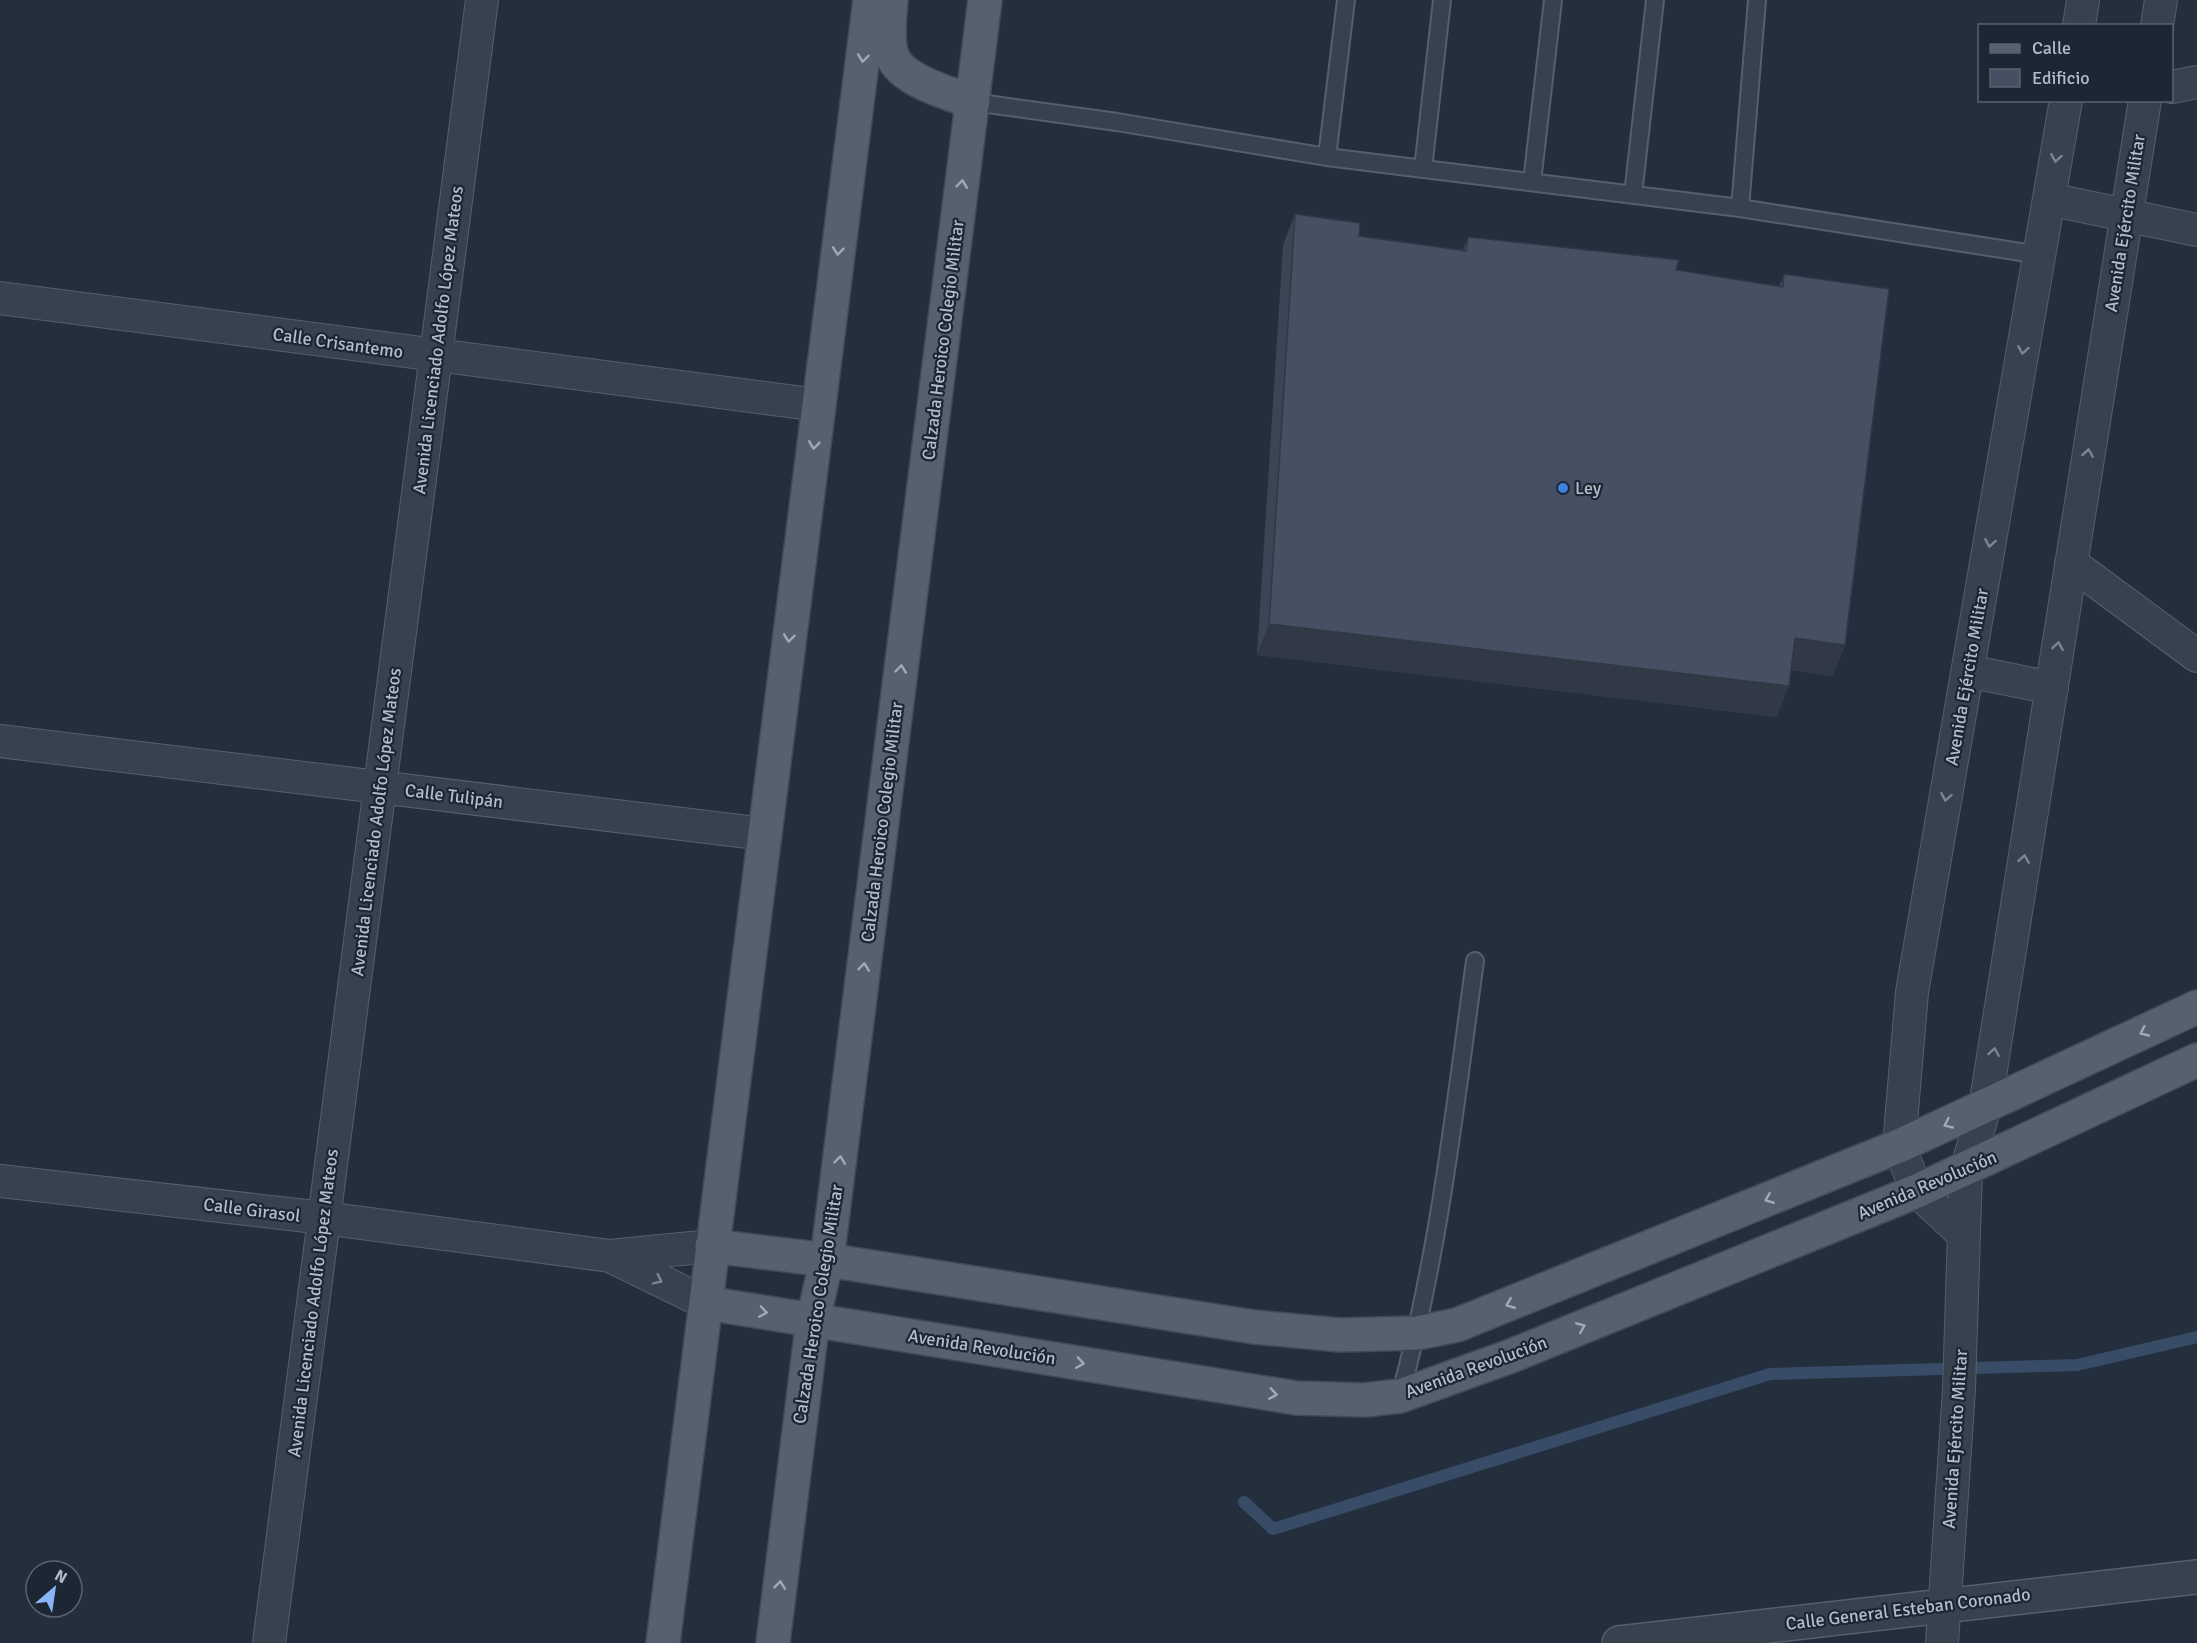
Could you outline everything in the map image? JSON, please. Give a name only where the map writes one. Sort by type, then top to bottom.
[{"type":"main road","points":[[663,1643],[870,0]]},
{"type":"main road","points":[[891,0],[890,41],[891,53],[895,62],[906,73],[932,87],[973,102]]},
{"type":"main road","name":"Calzada Heroico Colegio Militar","points":[[773,1643],[813,1319],[827,1260],[986,0]]},
{"type":"main road","points":[[712,1246],[827,1260],[1254,1327],[1340,1335],[1417,1333],[1456,1325],[1899,1146],[2197,1008]]},
{"type":"main road","name":"Avenida Revolución","points":[[706,1303],[1296,1398],[1365,1400],[1400,1396],[1511,1356],[1917,1191],[1966,1170],[2197,1059]]},
{"type":"street","name":"Avenida Licenciado Adolfo López Mateos","points":[[269,1643],[482,0]]},
{"type":"street","points":[[2079,24],[2083,0]]},
{"type":"street","points":[[2157,24],[2161,0]]},
{"type":"street","points":[[2173,87],[2197,82]]},
{"type":"street","name":"Avenida Ejército Militar","points":[[1963,1234],[1917,1191],[1899,1146],[1912,992],[2066,102]]},
{"type":"street","name":"Avenida Ejército Militar","points":[[1942,1643],[1959,1389],[1966,1170],[1985,1107],[2145,102]]},
{"type":"street","points":[[2049,199],[2197,230]]},
{"type":"street","name":"Calle Crisantemo","points":[[0,297],[819,405]]},
{"type":"street","points":[[2071,562],[2197,656]]},
{"type":"street","points":[[1968,671],[2052,688]]},
{"type":"street","name":"Calle Tulipán","points":[[0,741],[765,834]]},
{"type":"street","name":"Calle Girasol","points":[[0,1181],[324,1218],[610,1256],[712,1246]]},
{"type":"street","name":"Calle Girasol","points":[[610,1256],[706,1303]]},
{"type":"street","name":"Calle General Esteban Coronado","points":[[1620,1643],[2197,1577]]},
{"type":"lane","points":[[1327,157],[1346,0]]},
{"type":"lane","points":[[1423,169],[1442,0]]},
{"type":"lane","points":[[1532,182],[1553,0]]},
{"type":"lane","points":[[1633,195],[1655,0]]},
{"type":"lane","points":[[1740,208],[1757,0]]},
{"type":"lane","points":[[973,102],[1117,122],[1327,157],[1740,208],[2039,255]]},
{"type":"lane","points":[[1400,1396],[1417,1333],[1451,1132],[1475,961]]},
{"type":"building","name":"Ley","points":[[1295,214],[1360,223],[1359,236],[1466,251],[1468,237],[1679,260],[1676,270],[1783,287],[1784,274],[1889,289],[1845,645],[1795,638],[1789,686],[1269,624]]},
{"type":"waterway","points":[[1244,1502],[1273,1529],[1770,1374],[2077,1365],[2197,1337]]},
{"type":"place","name":"Ley","points":[[1563,488]]}]
